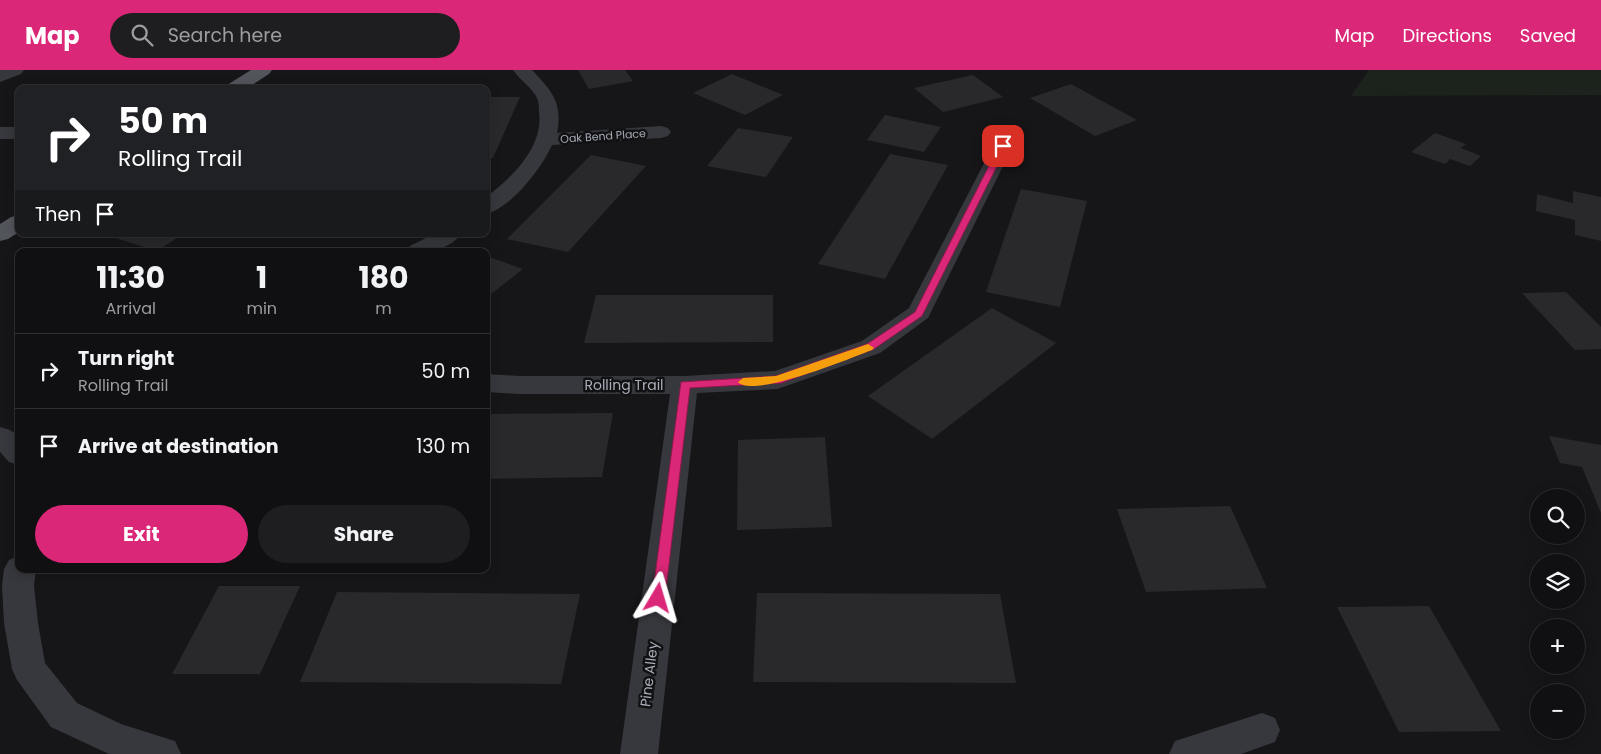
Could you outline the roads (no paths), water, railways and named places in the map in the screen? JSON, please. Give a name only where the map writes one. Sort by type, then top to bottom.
[{"type":"main road","points":[[239,85],[263,70]]},
{"type":"main road","points":[[0,234],[15,225]]},
{"type":"street","points":[[0,77],[15,70]]},
{"type":"street","points":[[490,205],[533,162],[549,129],[547,98],[522,70]]},
{"type":"street","points":[[0,132],[15,133]]},
{"type":"street","name":"Oak Bend Place","points":[[544,140],[661,132]]},
{"type":"street","name":"Rolling Trail","points":[[490,383],[685,385],[777,380],[871,347],[919,314],[1003,146]]},
{"type":"street","points":[[424,248],[444,237]]},
{"type":"street","name":"Pine Alley","points":[[639,754],[685,385]]},
{"type":"street","points":[[0,437],[15,450]]},
{"type":"street","points":[[20,573],[10,625],[29,669],[64,715],[115,739],[162,754]]},
{"type":"street","points":[[1188,754],[1262,730]]}]
